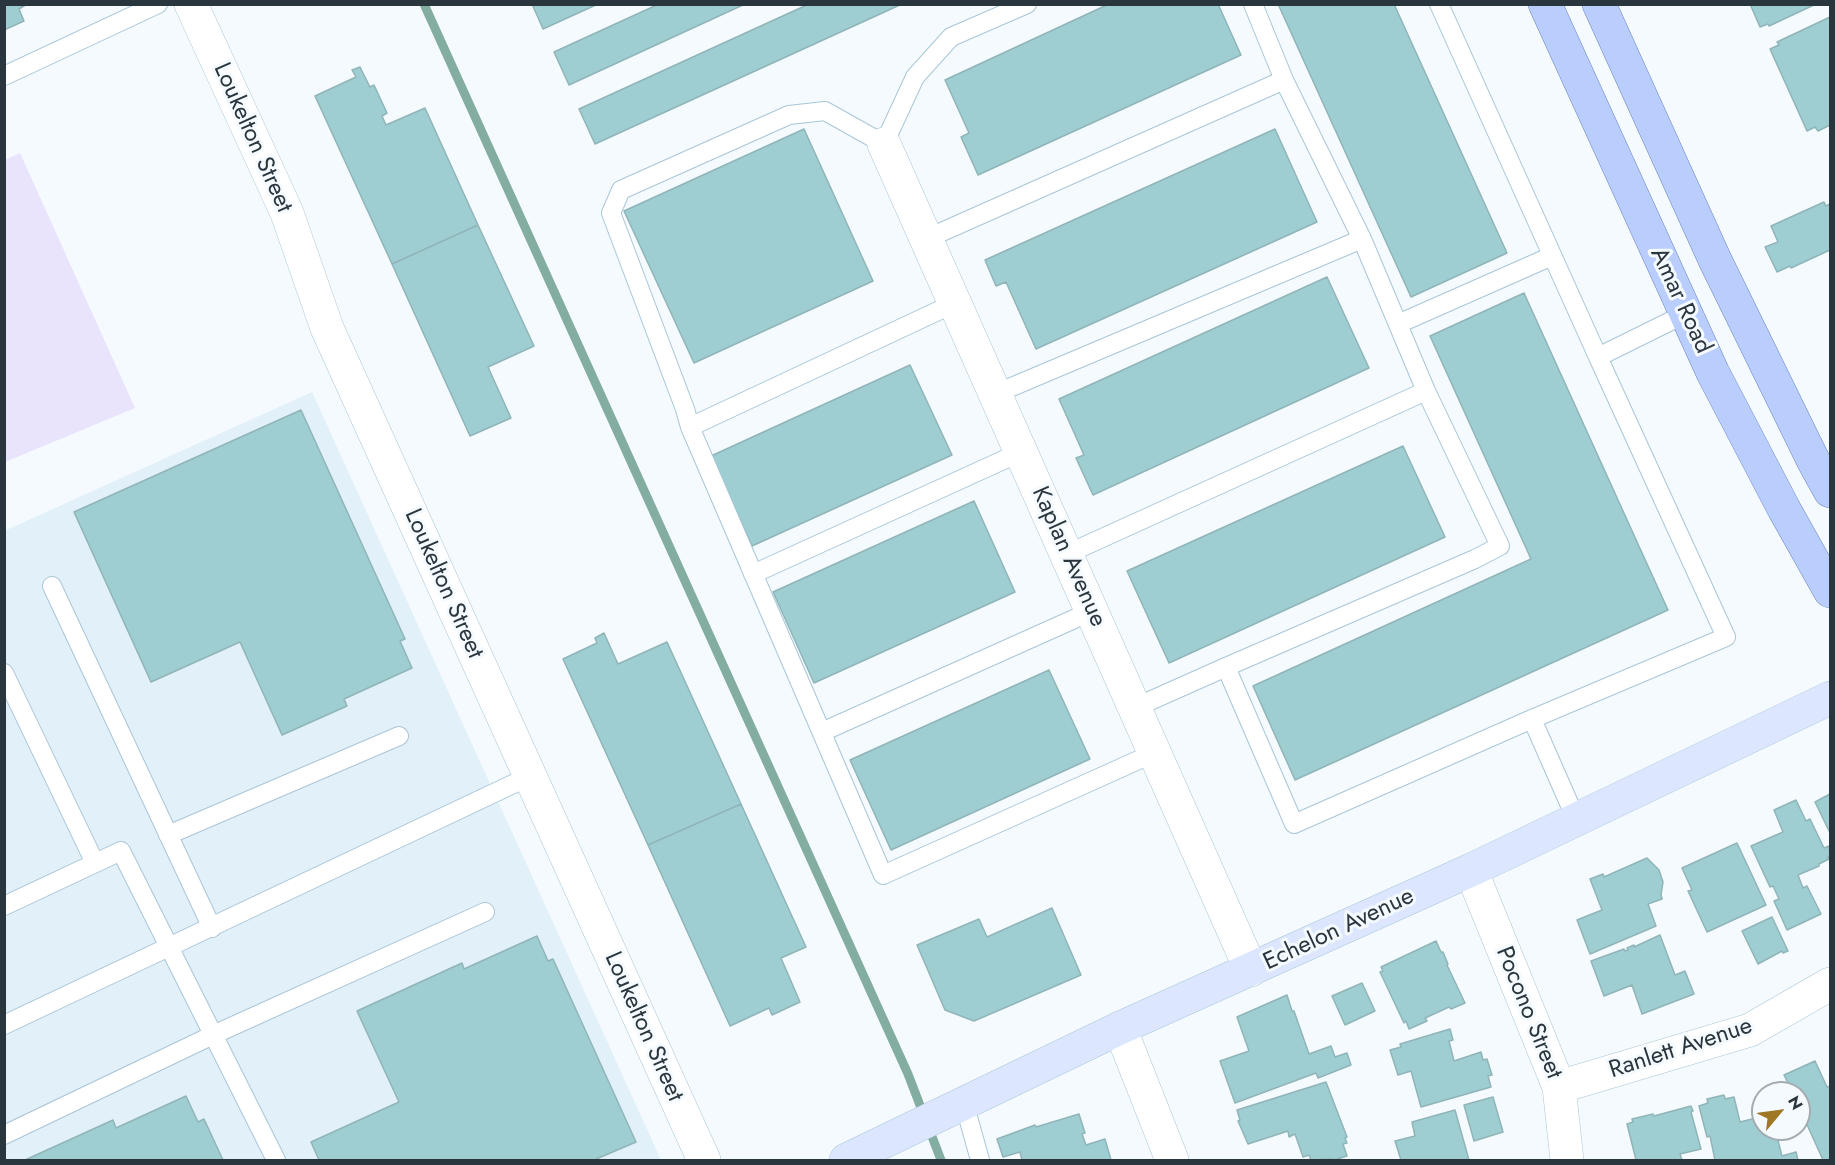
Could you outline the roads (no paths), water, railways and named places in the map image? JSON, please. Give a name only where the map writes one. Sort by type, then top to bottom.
[{"type":"main road","name":"Amar Road","points":[[1545,4],[1713,373],[1779,500],[1830,591]]},
{"type":"main road","name":"Amar Road","points":[[1599,4],[1715,260],[1830,491]]},
{"type":"street","name":"Loukelton Street","points":[[191,4],[287,213],[327,328],[704,1161]]},
{"type":"street","name":"Kaplan Avenue","points":[[884,144],[1251,970]]},
{"type":"street","name":"Echelon Avenue","points":[[846,1161],[1120,1028],[1471,870],[1830,698]]},
{"type":"street","name":"Pocono Street","points":[[1471,870],[1559,1087],[1567,1161]]},
{"type":"street","name":"Ranlett Avenue","points":[[1559,1087],[1750,1030],[1830,984]]},
{"type":"street","points":[[1120,1028],[1172,1161]]},
{"type":"lane","points":[[4,76],[158,4]]},
{"type":"lane","points":[[1027,4],[951,37],[915,77],[884,144],[825,111],[789,115],[621,190],[611,213],[690,427],[884,875],[1154,753]]},
{"type":"lane","points":[[1134,708],[1475,560],[1500,546],[1426,391],[1362,238],[1284,80],[1253,4]]},
{"type":"lane","points":[[1226,667],[1294,824],[1532,719],[1726,637],[1439,4]]},
{"type":"lane","points":[[926,239],[1284,80]]},
{"type":"lane","points":[[995,394],[1362,238]]},
{"type":"lane","points":[[1398,324],[1552,256]]},
{"type":"lane","points":[[690,427],[955,303]]},
{"type":"lane","points":[[1598,357],[1685,314]]},
{"type":"lane","points":[[1067,554],[1426,391]]},
{"type":"lane","points":[[753,574],[1021,452]]},
{"type":"lane","points":[[52,586],[212,928]]},
{"type":"lane","points":[[822,732],[1092,611]]},
{"type":"lane","points":[[4,674],[95,863]]},
{"type":"lane","points":[[1532,719],[1576,819]]},
{"type":"lane","points":[[168,835],[399,736]]},
{"type":"lane","points":[[4,1025],[530,776]]},
{"type":"lane","points":[[4,906],[121,851],[276,1161]]},
{"type":"lane","points":[[4,1135],[213,1035],[485,912]]},
{"type":"lane","points":[[953,1109],[980,1161]]},
{"type":"waterway","points":[[424,4],[908,1074],[941,1160]]}]
